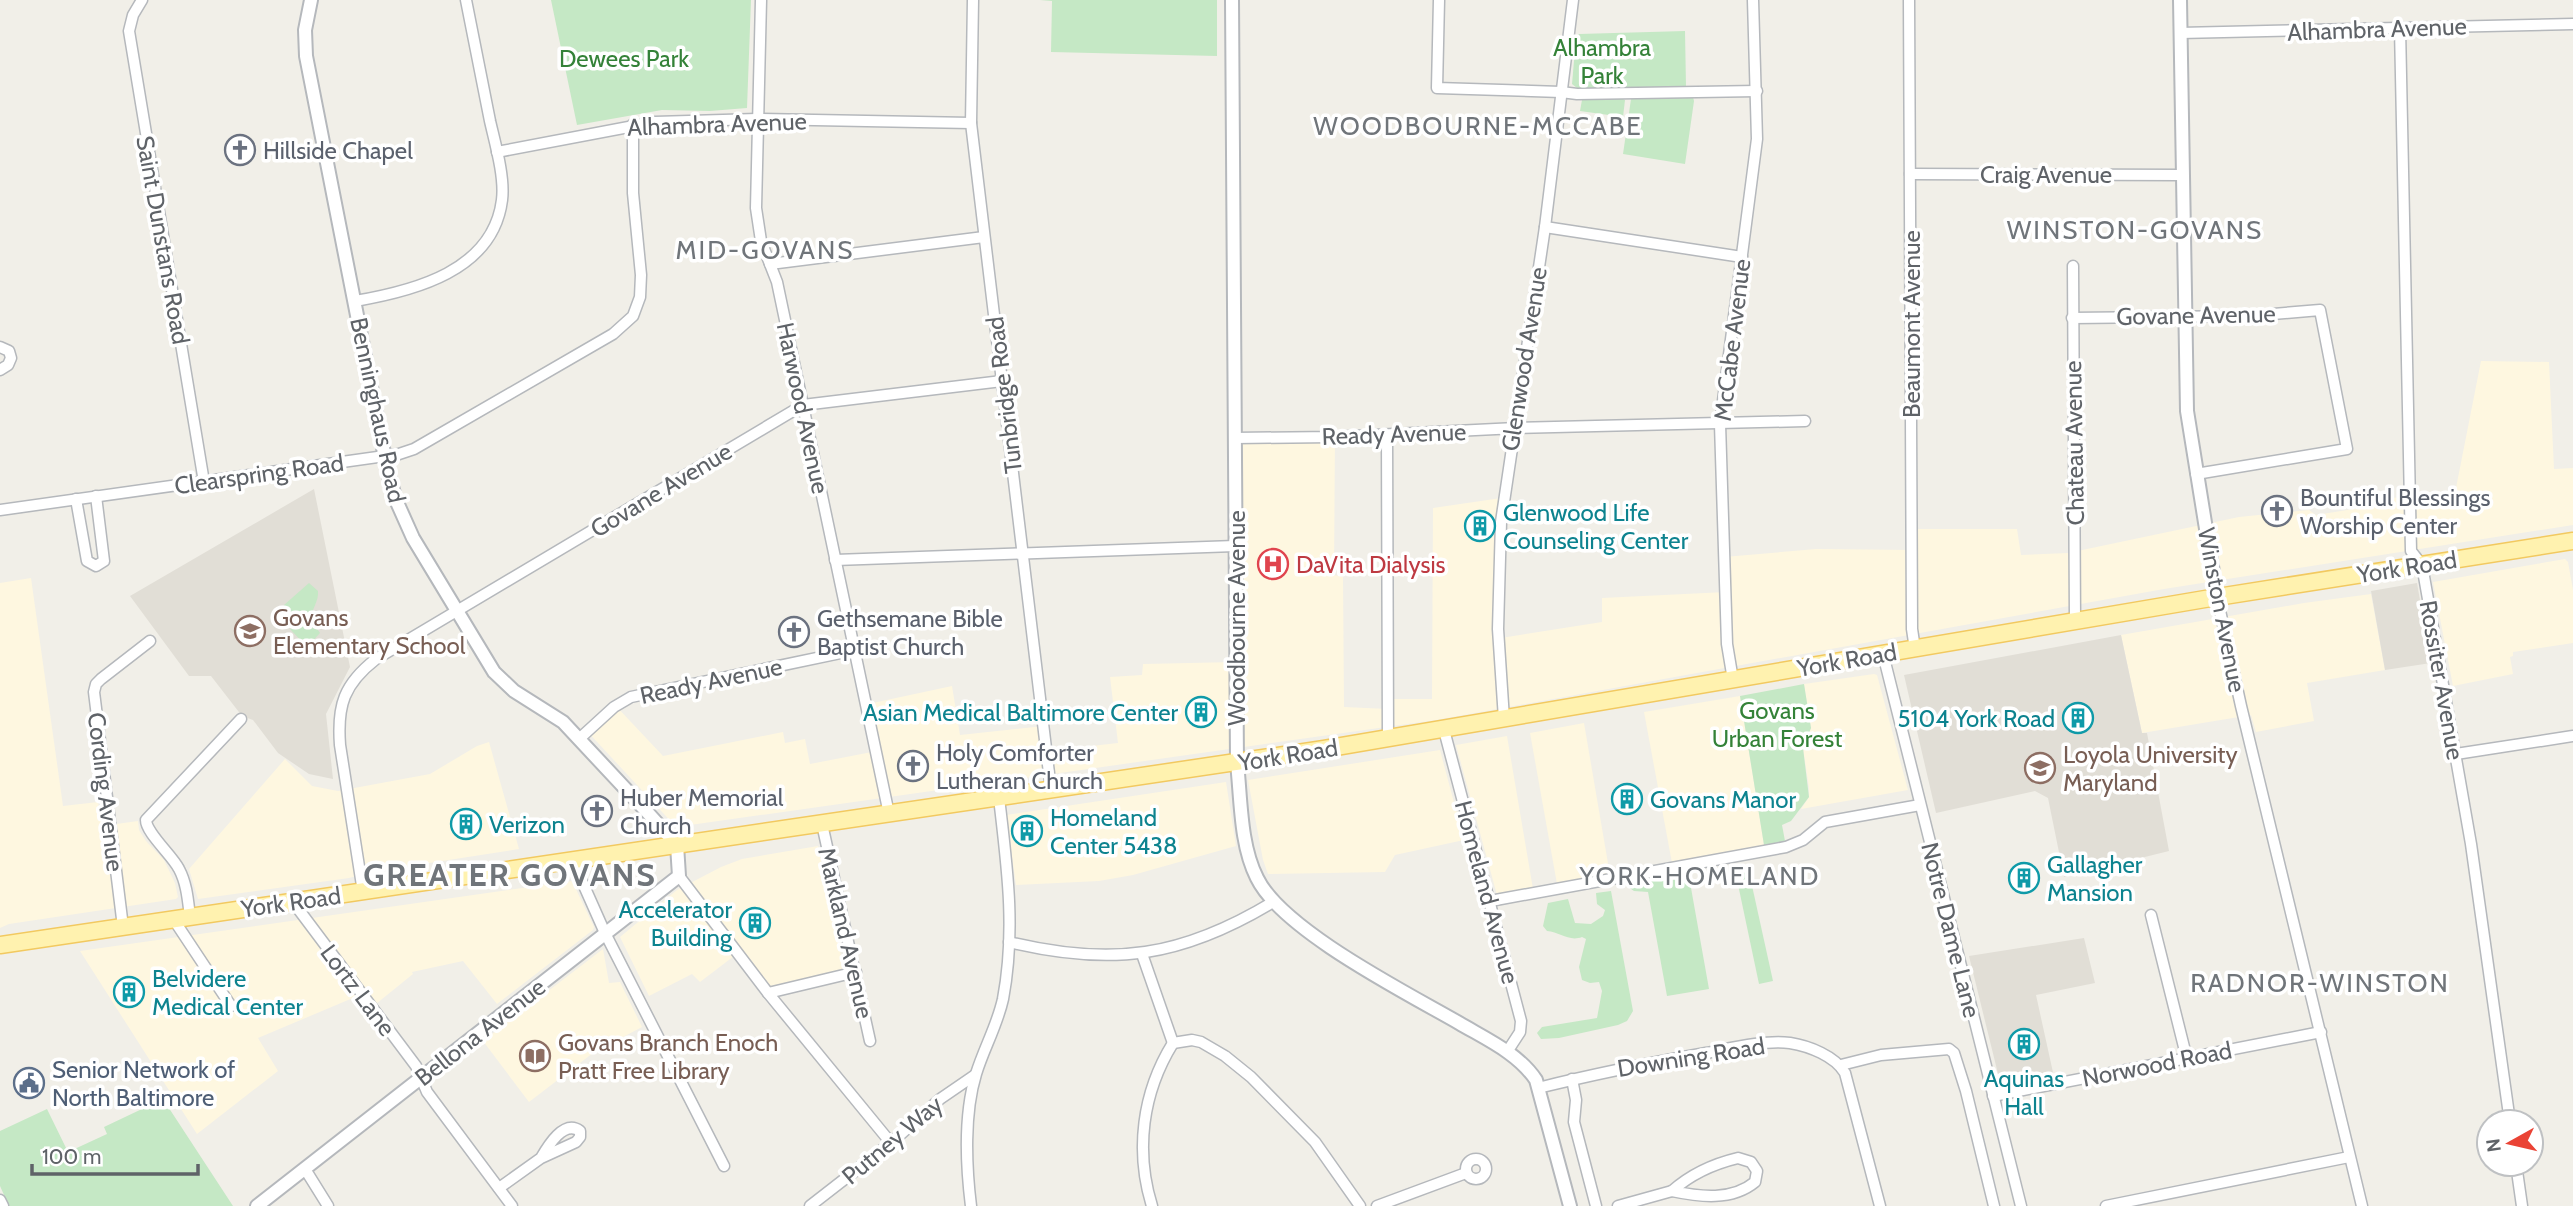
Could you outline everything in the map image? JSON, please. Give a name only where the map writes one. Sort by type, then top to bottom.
[{"type":"main road","name":"York Road","points":[[0,946],[1237,763],[2217,597],[2573,541]]},
{"type":"street","name":"Saint Dunstans Road","points":[[142,0],[131,23],[130,40],[204,482]]},
{"type":"street","name":"Benninghaus Road","points":[[311,0],[305,30],[306,56],[385,456],[404,521],[494,672],[502,681],[563,722],[677,845]]},
{"type":"street","points":[[355,301],[381,297],[439,279],[479,249],[492,234],[502,198],[497,152],[466,0]]},
{"type":"street","name":"Harwood Avenue","points":[[761,0],[757,222],[777,282],[889,814]]},
{"type":"street","name":"Tunbridge Road","points":[[973,0],[971,123],[1051,790]]},
{"type":"street","name":"Woodbourne Avenue","points":[[1232,0],[1237,763],[1249,853],[1255,875],[1273,902],[1298,923],[1348,958],[1507,1052],[1531,1073],[1538,1088]]},
{"type":"street","points":[[1438,0],[1437,88],[1577,94],[1757,91]]},
{"type":"street","name":"Glenwood Avenue","points":[[1504,719],[1499,661],[1498,572],[1507,469],[1516,428],[1545,227],[1573,0]]},
{"type":"street","name":"McCabe Avenue","points":[[1733,680],[1727,644],[1720,424],[1757,139],[1752,0]]},
{"type":"street","name":"Beaumont Avenue","points":[[1909,0],[1912,617],[1915,649]]},
{"type":"street","name":"Winston Avenue","points":[[2180,0],[2187,411],[2196,474],[2217,597],[2241,706],[2362,1206]]},
{"type":"street","name":"Alhambra Avenue","points":[[2180,33],[2573,24]]},
{"type":"street","name":"Rossiter Avenue","points":[[2400,28],[2411,551],[2421,565],[2456,754],[2508,1108]]},
{"type":"street","name":"Alhambra Avenue","points":[[497,152],[633,124],[757,119],[971,123]]},
{"type":"street","name":"Clearspring Road","points":[[0,510],[385,456],[414,449],[613,334],[633,316],[640,297],[633,193],[633,124]]},
{"type":"street","name":"Craig Avenue","points":[[1910,174],[2182,175]]},
{"type":"street","points":[[1545,227],[1742,257]]},
{"type":"street","points":[[771,264],[984,237]]},
{"type":"street","name":"Chateau Avenue","points":[[2073,265],[2076,621]]},
{"type":"street","name":"Govane Avenue","points":[[2072,318],[2249,316],[2320,310],[2346,450],[2196,474]]},
{"type":"street","points":[[0,347],[9,351],[11,358],[8,365],[0,370]]},
{"type":"street","name":"Govane Avenue","points":[[363,892],[339,732],[340,709],[355,677],[376,659],[803,405],[1002,382]]},
{"type":"street","name":"Ready Avenue","points":[[1235,438],[1805,421]]},
{"type":"street","points":[[1387,435],[1388,739]]},
{"type":"street","points":[[76,499],[87,561],[96,566],[104,561],[96,496]]},
{"type":"street","points":[[835,560],[1235,546]]},
{"type":"street","name":"Cording Avenue","points":[[123,927],[94,688],[101,679],[150,641]]},
{"type":"street","name":"Ready Avenue","points":[[579,739],[607,713],[631,697],[855,650]]},
{"type":"street","name":"Notre Dame Lane","points":[[1883,654],[2021,1206]]},
{"type":"street","points":[[230,1006],[182,918],[186,887],[179,869],[166,848],[146,827],[146,820],[241,719]]},
{"type":"street","name":"Homeland Avenue","points":[[1444,730],[1521,1021],[1520,1032],[1507,1052]]},
{"type":"street","points":[[2456,754],[2573,736]]},
{"type":"street","points":[[971,1206],[967,1151],[975,1075],[992,1035],[1002,1001],[1009,942],[1010,891],[999,798]]},
{"type":"street","points":[[1490,901],[1786,847],[1798,843],[1825,822],[1920,806]]},
{"type":"street","name":"Markland Avenue","points":[[822,824],[870,1041]]},
{"type":"street","points":[[677,845],[679,876],[768,993],[891,1143]]},
{"type":"street","points":[[573,861],[605,933],[724,1166]]},
{"type":"street","name":"Bellona Avenue","points":[[257,1206],[679,876]]},
{"type":"street","name":"Lortz Lane","points":[[293,902],[416,1066],[421,1078]]},
{"type":"street","points":[[1009,942],[1068,954],[1142,954],[1209,936],[1273,902]]},
{"type":"street","points":[[2151,915],[2187,1059]]},
{"type":"street","points":[[1142,954],[1173,1043],[1160,1069],[1143,1126],[1141,1143],[1152,1206]]},
{"type":"street","points":[[768,993],[856,972]]},
{"type":"street","name":"Norwood Road","points":[[1993,1096],[2321,1032]]},
{"type":"street","points":[[1173,1043],[1192,1040],[1201,1042],[1225,1055],[1251,1077],[1315,1142],[1360,1206]]},
{"type":"street","name":"Downing Road","points":[[1538,1088],[1729,1048],[1779,1043],[1809,1048],[1841,1065]]},
{"type":"street","points":[[1880,1206],[1850,1085],[1841,1065],[1895,1054],[1949,1049],[1954,1053],[1966,1091],[1994,1206]]},
{"type":"street","name":"Putney Way","points":[[810,1206],[891,1143],[940,1099],[975,1075]]},
{"type":"street","points":[[421,1078],[428,1092],[512,1206]]},
{"type":"street","points":[[1572,1079],[1576,1100],[1575,1129],[1597,1206]]},
{"type":"street","points":[[1538,1088],[1570,1206]]},
{"type":"street","points":[[2106,1206],[2350,1157]]},
{"type":"street","points":[[499,1188],[541,1158]]},
{"type":"street","points":[[1618,1206],[1672,1191],[1715,1196],[1731,1194],[1755,1182],[1757,1171],[1751,1162],[1738,1158],[1710,1167],[1672,1191]]},
{"type":"street","points":[[305,1169],[328,1206]]},
{"type":"street","points":[[1377,1206],[1466,1173]]},
{"type":"street","points":[[2518,1178],[2522,1206]]},
{"type":"street","points":[[0,1200],[3,1206]]},
{"type":"shaded area","points":[[2481,361],[2549,362],[2554,469],[2573,468],[2573,525],[2164,589],[1436,720],[676,827],[586,730],[615,705],[663,756],[783,732],[785,743],[805,739],[810,764],[877,751],[868,704],[952,686],[960,735],[1044,726],[1047,751],[1118,743],[1110,677],[1142,675],[1143,664],[1236,662],[1236,439],[1335,435],[1334,575],[1343,577],[1344,707],[1388,709],[1389,699],[1432,699],[1433,508],[1508,497],[1501,638],[1602,622],[1602,598],[1726,592],[1724,557],[1816,549],[1913,550],[1914,529],[2017,529],[2021,555],[2068,553],[2239,517],[2309,510],[2316,515],[2366,507],[2365,500],[2455,493]]},
{"type":"shaded area","name":"Govans Elementary School","points":[[314,489],[350,667],[326,714],[333,779],[309,774],[278,753],[253,720],[242,716],[211,676],[189,676],[130,596]]},
{"type":"shaded area","points":[[2565,559],[2568,562],[2573,590],[2573,643],[2513,652],[2510,657],[2513,674],[2453,686],[2433,582]]},
{"type":"shaded area","points":[[31,578],[63,806],[98,802],[102,826],[138,821],[139,830],[146,841],[164,860],[175,883],[178,897],[176,899],[9,924],[0,928],[0,583]]},
{"type":"shaded area","points":[[2417,583],[2431,663],[2385,670],[2371,591]]},
{"type":"shaded area","points":[[2371,594],[2385,670],[2307,683],[2314,721],[2256,732],[2251,715],[2142,733],[2121,635]]},
{"type":"shaded area","name":"Loyola University Maryland","points":[[2121,635],[2142,733],[2147,733],[2169,851],[2064,877],[2048,798],[2035,791],[1936,813],[1904,675]]},
{"type":"shaded area","points":[[1877,675],[1908,790],[1801,809],[1809,797],[1803,748],[1811,728],[1804,684]]},
{"type":"shaded area","points":[[1740,696],[1764,845],[1672,863],[1644,712]]},
{"type":"shaded area","points":[[1584,723],[1610,875],[1557,884],[1530,733]]},
{"type":"shaded area","points":[[1507,736],[1533,889],[1497,895],[1456,745]]},
{"type":"shaded area","points":[[489,742],[519,849],[371,872],[349,878],[198,899],[189,869],[285,759],[312,786],[338,791],[430,774],[477,746]]},
{"type":"shaded area","points":[[1440,750],[1464,840],[1395,855],[1385,872],[1268,874],[1248,780]]},
{"type":"shaded area","points":[[1226,782],[1236,846],[1133,875],[1099,881],[1016,885],[1006,815]]},
{"type":"shaded area","points":[[818,846],[844,970],[770,987],[742,950],[700,982],[692,974],[649,996],[620,937],[677,890],[721,867],[742,859]]},
{"type":"shaded area","points":[[572,881],[594,927],[593,930],[497,1004],[463,961],[412,972],[413,974],[371,1008],[360,995],[258,1038],[278,1071],[197,1134],[80,951]]},
{"type":"shaded area","points":[[2084,938],[2095,983],[2036,995],[2054,1077],[2001,1086],[1969,956]]},
{"type":"shaded area","points":[[603,949],[609,983],[620,982],[642,1027],[593,1053],[529,1102],[483,1041]]},
{"type":"green space","name":"Dewees Park","points":[[551,0],[751,0],[747,108],[710,111],[662,110],[577,125]]},
{"type":"green space","points":[[1040,0],[1217,0],[1217,56],[1051,52],[1052,1]]},
{"type":"green space","name":"Alhambra Park","points":[[1685,31],[1686,87],[1577,88],[1572,84],[1576,38],[1579,34]]},
{"type":"green space","name":"Alhambra Park","points":[[1693,97],[1685,164],[1623,154],[1631,99]]},
{"type":"green space","name":"Alhambra Park","points":[[1582,100],[1625,100],[1623,117],[1580,111]]},
{"type":"green space","points":[[309,583],[318,591],[310,619],[320,633],[307,647],[290,629],[294,618],[284,605]]},
{"type":"green space","name":"Govans Urban Forest","points":[[1804,684],[1811,728],[1803,748],[1809,797],[1791,821],[1782,825],[1785,841],[1764,845],[1740,696]]},
{"type":"green space","points":[[1688,871],[1709,989],[1667,996],[1648,892],[1634,891],[1627,886],[1627,882]]},
{"type":"green space","points":[[1749,872],[1773,981],[1759,984],[1736,875]]},
{"type":"green space","points":[[1611,891],[1633,1011],[1627,1021],[1618,1025],[1559,1038],[1541,1039],[1537,1033],[1542,1027],[1597,1018],[1602,991],[1599,982],[1582,980],[1579,967],[1586,939],[1569,938],[1547,931],[1543,926],[1548,903],[1568,899],[1575,923],[1591,924],[1603,916],[1605,910],[1597,904],[1596,893]]},
{"type":"green space","points":[[163,1099],[233,1206],[9,1206],[0,1186],[0,1131],[47,1109],[68,1152],[107,1134],[104,1127]]},
{"type":"place","name":"Hillside Chapel","points":[[240,150]]},
{"type":"place","name":"Bountiful Blessings Worship Center","points":[[2277,511]]},
{"type":"place","name":"Glenwood Life Counseling Center","points":[[1480,526]]},
{"type":"place","name":"DaVita Dialysis","points":[[1273,564]]},
{"type":"place","name":"Govans Elementary School","points":[[250,631]]},
{"type":"place","name":"Gethsemane Bible Baptist Church","points":[[794,632]]},
{"type":"place","name":"Asian Medical Baltimore Center","points":[[1201,712]]},
{"type":"place","name":"5104 York Road","points":[[2078,718]]},
{"type":"place","name":"Holy Comforter Lutheran Church","points":[[913,766]]},
{"type":"place","name":"Loyola University Maryland","points":[[2040,768]]},
{"type":"place","name":"Govans Manor","points":[[1627,799]]},
{"type":"place","name":"Huber Memorial Church","points":[[597,811]]},
{"type":"place","name":"Verizon","points":[[466,824]]},
{"type":"place","name":"Homeland Center 5438","points":[[1027,831]]},
{"type":"place","name":"Gallagher Mansion","points":[[2024,878]]},
{"type":"place","name":"Accelerator Building","points":[[755,923]]},
{"type":"place","name":"Belvidere Medical Center","points":[[129,992]]},
{"type":"place","name":"Aquinas Hall","points":[[2024,1044]]},
{"type":"place","name":"Govans Branch Enoch Pratt Free Library","points":[[535,1056]]},
{"type":"place","name":"Senior Network of North Baltimore","points":[[29,1083]]},
{"type":"district","name":"WOODBOURNE-MCCABE","points":[[1478,126]]},
{"type":"district","name":"WINSTON-GOVANS","points":[[2135,230]]},
{"type":"district","name":"MID-GOVANS","points":[[765,250]]},
{"type":"district","name":"GREATER GOVANS","points":[[510,874]]},
{"type":"district","name":"YORK-HOMELAND","points":[[1700,876]]},
{"type":"district","name":"RADNOR-WINSTON","points":[[2320,983]]}]
